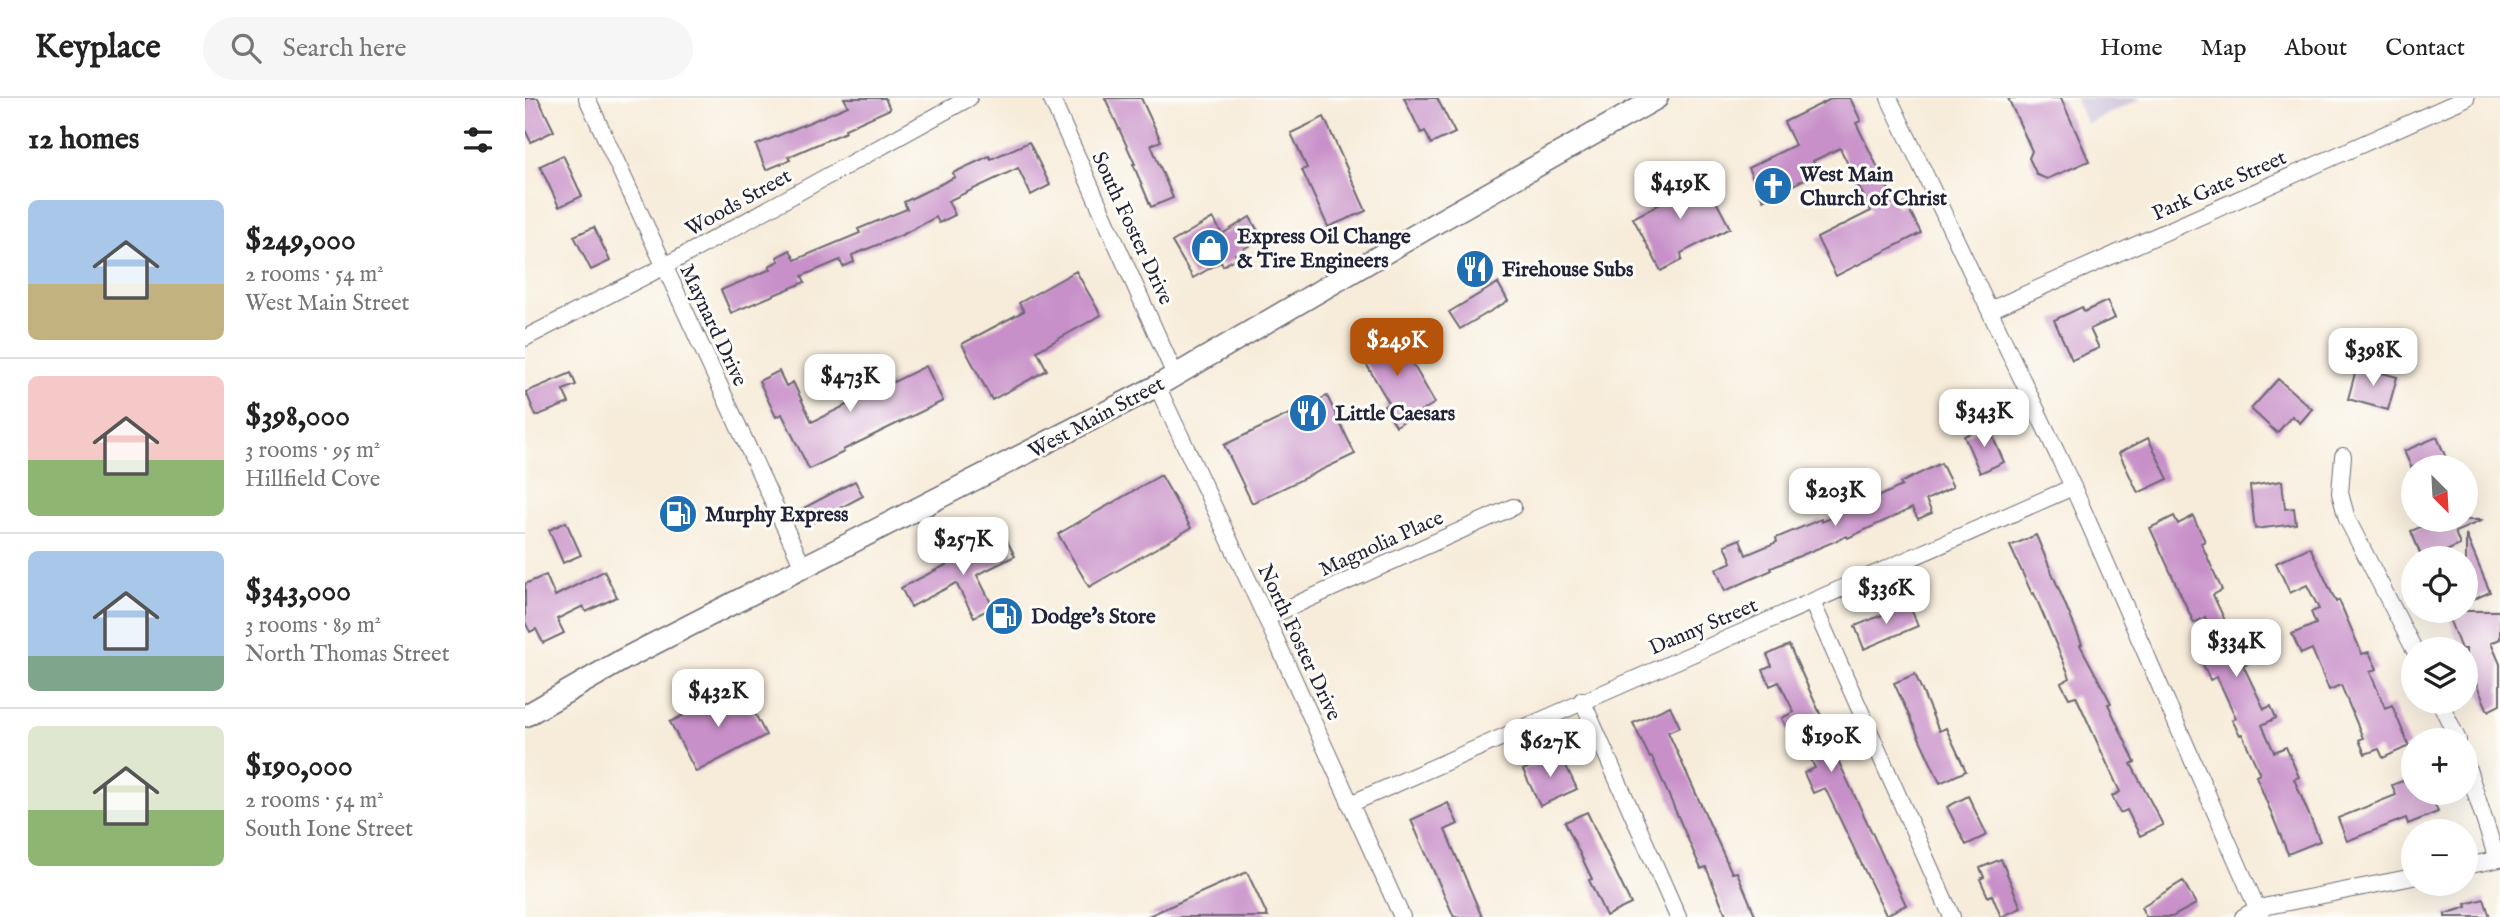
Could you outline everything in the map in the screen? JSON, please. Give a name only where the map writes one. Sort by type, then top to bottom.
[{"type":"main road","name":"West Main Street","points":[[525,716],[624,659],[1166,381],[1561,150],[1657,98]]},
{"type":"street","name":"Maynard Drive","points":[[587,98],[804,569]]},
{"type":"street","name":"Woods Street","points":[[525,338],[663,267],[969,98]]},
{"type":"street","name":"South Foster Drive","points":[[1051,98],[1166,381]]},
{"type":"street","points":[[1889,98],[2073,487],[2254,914],[2401,880]]},
{"type":"street","name":"Park Gate Street","points":[[1990,310],[2466,98]]},
{"type":"street","name":"North Foster Drive","points":[[1166,381],[1266,618],[1402,917]]},
{"type":"street","points":[[2343,456],[2340,493],[2347,519],[2408,637]]},
{"type":"street","name":"Danny Street","points":[[1350,804],[2073,487]]},
{"type":"street","name":"Magnolia Place","points":[[1266,618],[1513,507]]},
{"type":"street","points":[[1812,602],[1952,917]]},
{"type":"street","points":[[1582,700],[1678,917]]},
{"type":"street","points":[[2478,799],[2498,859],[2478,863]]},
{"type":"shaded area","points":[[2075,98],[2143,98],[2087,124]]},
{"type":"building","points":[[525,98],[538,98],[554,131],[531,142],[525,130]]},
{"type":"building","points":[[844,98],[885,98],[890,109],[766,170],[756,145],[848,106]]},
{"type":"building","points":[[1105,98],[1141,98],[1161,141],[1151,145],[1173,198],[1151,207]]},
{"type":"building","points":[[1404,98],[1437,98],[1455,133],[1431,144],[1425,131],[1421,133]]},
{"type":"building","name":"West Main Church of Christ","points":[[1833,98],[1850,98],[1861,121],[1856,123],[1897,207],[1906,203],[1921,233],[1836,276],[1817,238],[1871,211],[1840,148],[1813,161],[1819,172],[1763,200],[1748,168],[1795,145],[1784,122]]},
{"type":"building","points":[[2008,98],[2061,98],[2089,161],[2047,179],[2037,175],[2029,158],[2032,151]]},
{"type":"building","points":[[1324,117],[1366,211],[1328,227],[1302,170],[1307,168],[1291,133]]},
{"type":"building","points":[[1029,142],[1050,185],[1031,195],[1018,168],[948,201],[955,215],[939,223],[936,217],[902,235],[852,255],[854,262],[843,267],[840,260],[802,276],[805,282],[731,313],[721,290],[771,269],[769,266],[779,261],[777,257],[790,250],[795,260],[860,233],[858,229],[907,209],[904,202],[955,177],[953,173],[989,156],[991,159]]},
{"type":"building","points":[[563,155],[582,196],[559,207],[540,166]]},
{"type":"building","points":[[1677,174],[1687,192],[1706,182],[1730,228],[1681,253],[1682,260],[1661,271],[1633,218],[1666,201],[1657,184]]},
{"type":"building","name":"Express Oil Change & Tire Engineers","points":[[1250,217],[1262,238],[1235,254],[1237,257],[1223,266],[1221,262],[1193,278],[1172,242],[1213,218],[1222,234]]},
{"type":"building","points":[[594,227],[610,261],[591,270],[574,236]]},
{"type":"building","points":[[1076,271],[1101,315],[1037,351],[1047,370],[992,400],[962,344],[1024,311],[1019,303]]},
{"type":"building","points":[[1498,283],[1508,301],[1460,329],[1449,312]]},
{"type":"building","points":[[2107,301],[2115,318],[2090,329],[2099,348],[2072,360],[2054,320],[2082,307],[2084,312]]},
{"type":"building","points":[[1384,333],[1389,341],[1397,336],[1435,403],[1396,426],[1384,406],[1389,403],[1361,355],[1368,351],[1364,344]]},
{"type":"building","points":[[926,366],[943,401],[809,469],[782,414],[776,417],[759,381],[779,371],[786,386],[793,382],[812,422]]},
{"type":"building","points":[[2357,366],[2397,377],[2388,410],[2348,399]]},
{"type":"building","points":[[571,373],[576,385],[563,390],[569,403],[536,416],[526,392]]},
{"type":"building","points":[[2278,379],[2312,409],[2300,423],[2292,416],[2277,433],[2251,409]]},
{"type":"building","points":[[1327,396],[1355,454],[1252,503],[1224,445]]},
{"type":"building","points":[[1988,426],[2004,462],[1980,473],[1964,436]]},
{"type":"building","points":[[2437,437],[2445,455],[2406,455],[2404,451]]},
{"type":"building","points":[[2148,438],[2168,479],[2138,493],[2119,453]]},
{"type":"building","points":[[1941,463],[1953,487],[1926,500],[1932,513],[1918,519],[1912,508],[1848,538],[1847,536],[1771,568],[1772,570],[1725,591],[1716,569],[1732,562],[1725,545],[1740,539],[1746,555],[1777,542],[1776,538],[1821,519],[1822,522],[1902,486],[1900,483]]},
{"type":"building","points":[[1161,475],[1191,528],[1089,587],[1058,534]]},
{"type":"building","points":[[855,481],[863,496],[808,525],[800,510]]},
{"type":"building","points":[[2282,481],[2285,509],[2294,508],[2296,524],[2255,529],[2250,486]]},
{"type":"building","points":[[2174,516],[2178,524],[2193,516],[2205,541],[2201,543],[2222,590],[2213,595],[2228,627],[2240,622],[2256,660],[2243,665],[2264,709],[2271,706],[2276,718],[2262,725],[2274,752],[2286,747],[2299,777],[2294,779],[2320,841],[2288,854],[2256,776],[2260,774],[2242,734],[2240,735],[2232,720],[2236,718],[2217,677],[2210,680],[2202,662],[2221,654],[2205,617],[2194,623],[2150,528]]},
{"type":"building","points":[[566,522],[581,555],[563,563],[549,530]]},
{"type":"building","points":[[2411,532],[2455,532],[2460,545],[2458,546],[2417,546]]},
{"type":"building","points":[[1004,535],[1015,556],[977,575],[993,607],[974,617],[956,583],[911,607],[901,588]]},
{"type":"building","points":[[2036,535],[2082,644],[2080,645],[2111,703],[2108,704],[2135,762],[2131,764],[2163,825],[2140,836],[2127,810],[2120,813],[2112,796],[2120,792],[2076,696],[2069,698],[2061,683],[2070,678],[2034,593],[2032,594],[2010,546]]},
{"type":"building","points":[[2310,547],[2336,602],[2339,600],[2362,654],[2369,652],[2377,669],[2370,672],[2385,708],[2392,705],[2402,728],[2401,750],[2383,758],[2379,749],[2365,754],[2359,740],[2363,738],[2341,685],[2329,690],[2312,649],[2301,654],[2292,634],[2316,624],[2311,612],[2319,609],[2307,585],[2290,593],[2276,563]]},
{"type":"building","points":[[2478,564],[2490,592],[2478,598]]},
{"type":"building","points":[[604,571],[617,597],[586,612],[583,606],[557,619],[564,633],[543,643],[536,629],[530,632],[525,622],[525,584],[546,575],[555,596]]},
{"type":"building","points":[[1909,604],[1918,626],[1864,649],[1855,626]]},
{"type":"building","points":[[2478,611],[2500,611],[2500,639],[2491,643],[2500,664],[2500,705],[2488,711],[2478,688],[2478,637],[2456,637],[2451,623],[2478,623]]},
{"type":"building","points":[[1789,645],[1831,738],[1828,739],[1906,905],[1886,915],[1825,788],[1813,793],[1804,773],[1815,768],[1798,731],[1790,735],[1782,718],[1794,712],[1779,682],[1770,686],[1763,670],[1772,666],[1767,655]]},
{"type":"building","points":[[1915,674],[1939,731],[1946,728],[1966,771],[1940,783],[1894,683]]},
{"type":"building","points":[[741,686],[766,735],[696,772],[670,722]]},
{"type":"building","points":[[1670,706],[1680,727],[1668,732],[1732,873],[1737,872],[1756,917],[1727,917],[1706,867],[1701,869],[1652,757],[1650,758],[1633,723]]},
{"type":"building","points":[[1560,753],[1577,789],[1540,806],[1523,770]]},
{"type":"building","points":[[2401,782],[2401,805],[2435,805],[2438,812],[2420,819],[2401,819],[2347,841],[2338,818],[2396,795],[2392,785]]},
{"type":"building","points":[[1968,796],[1987,835],[1966,845],[1947,807]]},
{"type":"building","points":[[1448,803],[1458,824],[1445,830],[1482,917],[1454,917],[1411,820]]},
{"type":"building","points":[[1587,812],[1631,904],[1606,916],[1565,822]]},
{"type":"building","points":[[2001,859],[2021,908],[2001,917],[1992,895],[1988,897],[1980,879],[1984,877],[1980,868]]},
{"type":"building","points":[[1247,872],[1268,917],[1146,917]]},
{"type":"building","points":[[2183,881],[2196,904],[2172,917],[2146,917],[2141,907]]},
{"type":"building","points":[[2484,899],[2490,917],[2445,917],[2445,914],[2467,907],[2466,904]]},
{"type":"place","name":"West Main Church of Christ","points":[[1773,186]]},
{"type":"place","name":"Express Oil Change & Tire Engineers","points":[[1210,248]]},
{"type":"place","name":"Firehouse Subs","points":[[1475,269]]},
{"type":"place","name":"Little Caesars","points":[[1308,413]]},
{"type":"place","name":"Murphy Express","points":[[678,514]]},
{"type":"place","name":"Dodge's Store","points":[[1004,616]]}]
